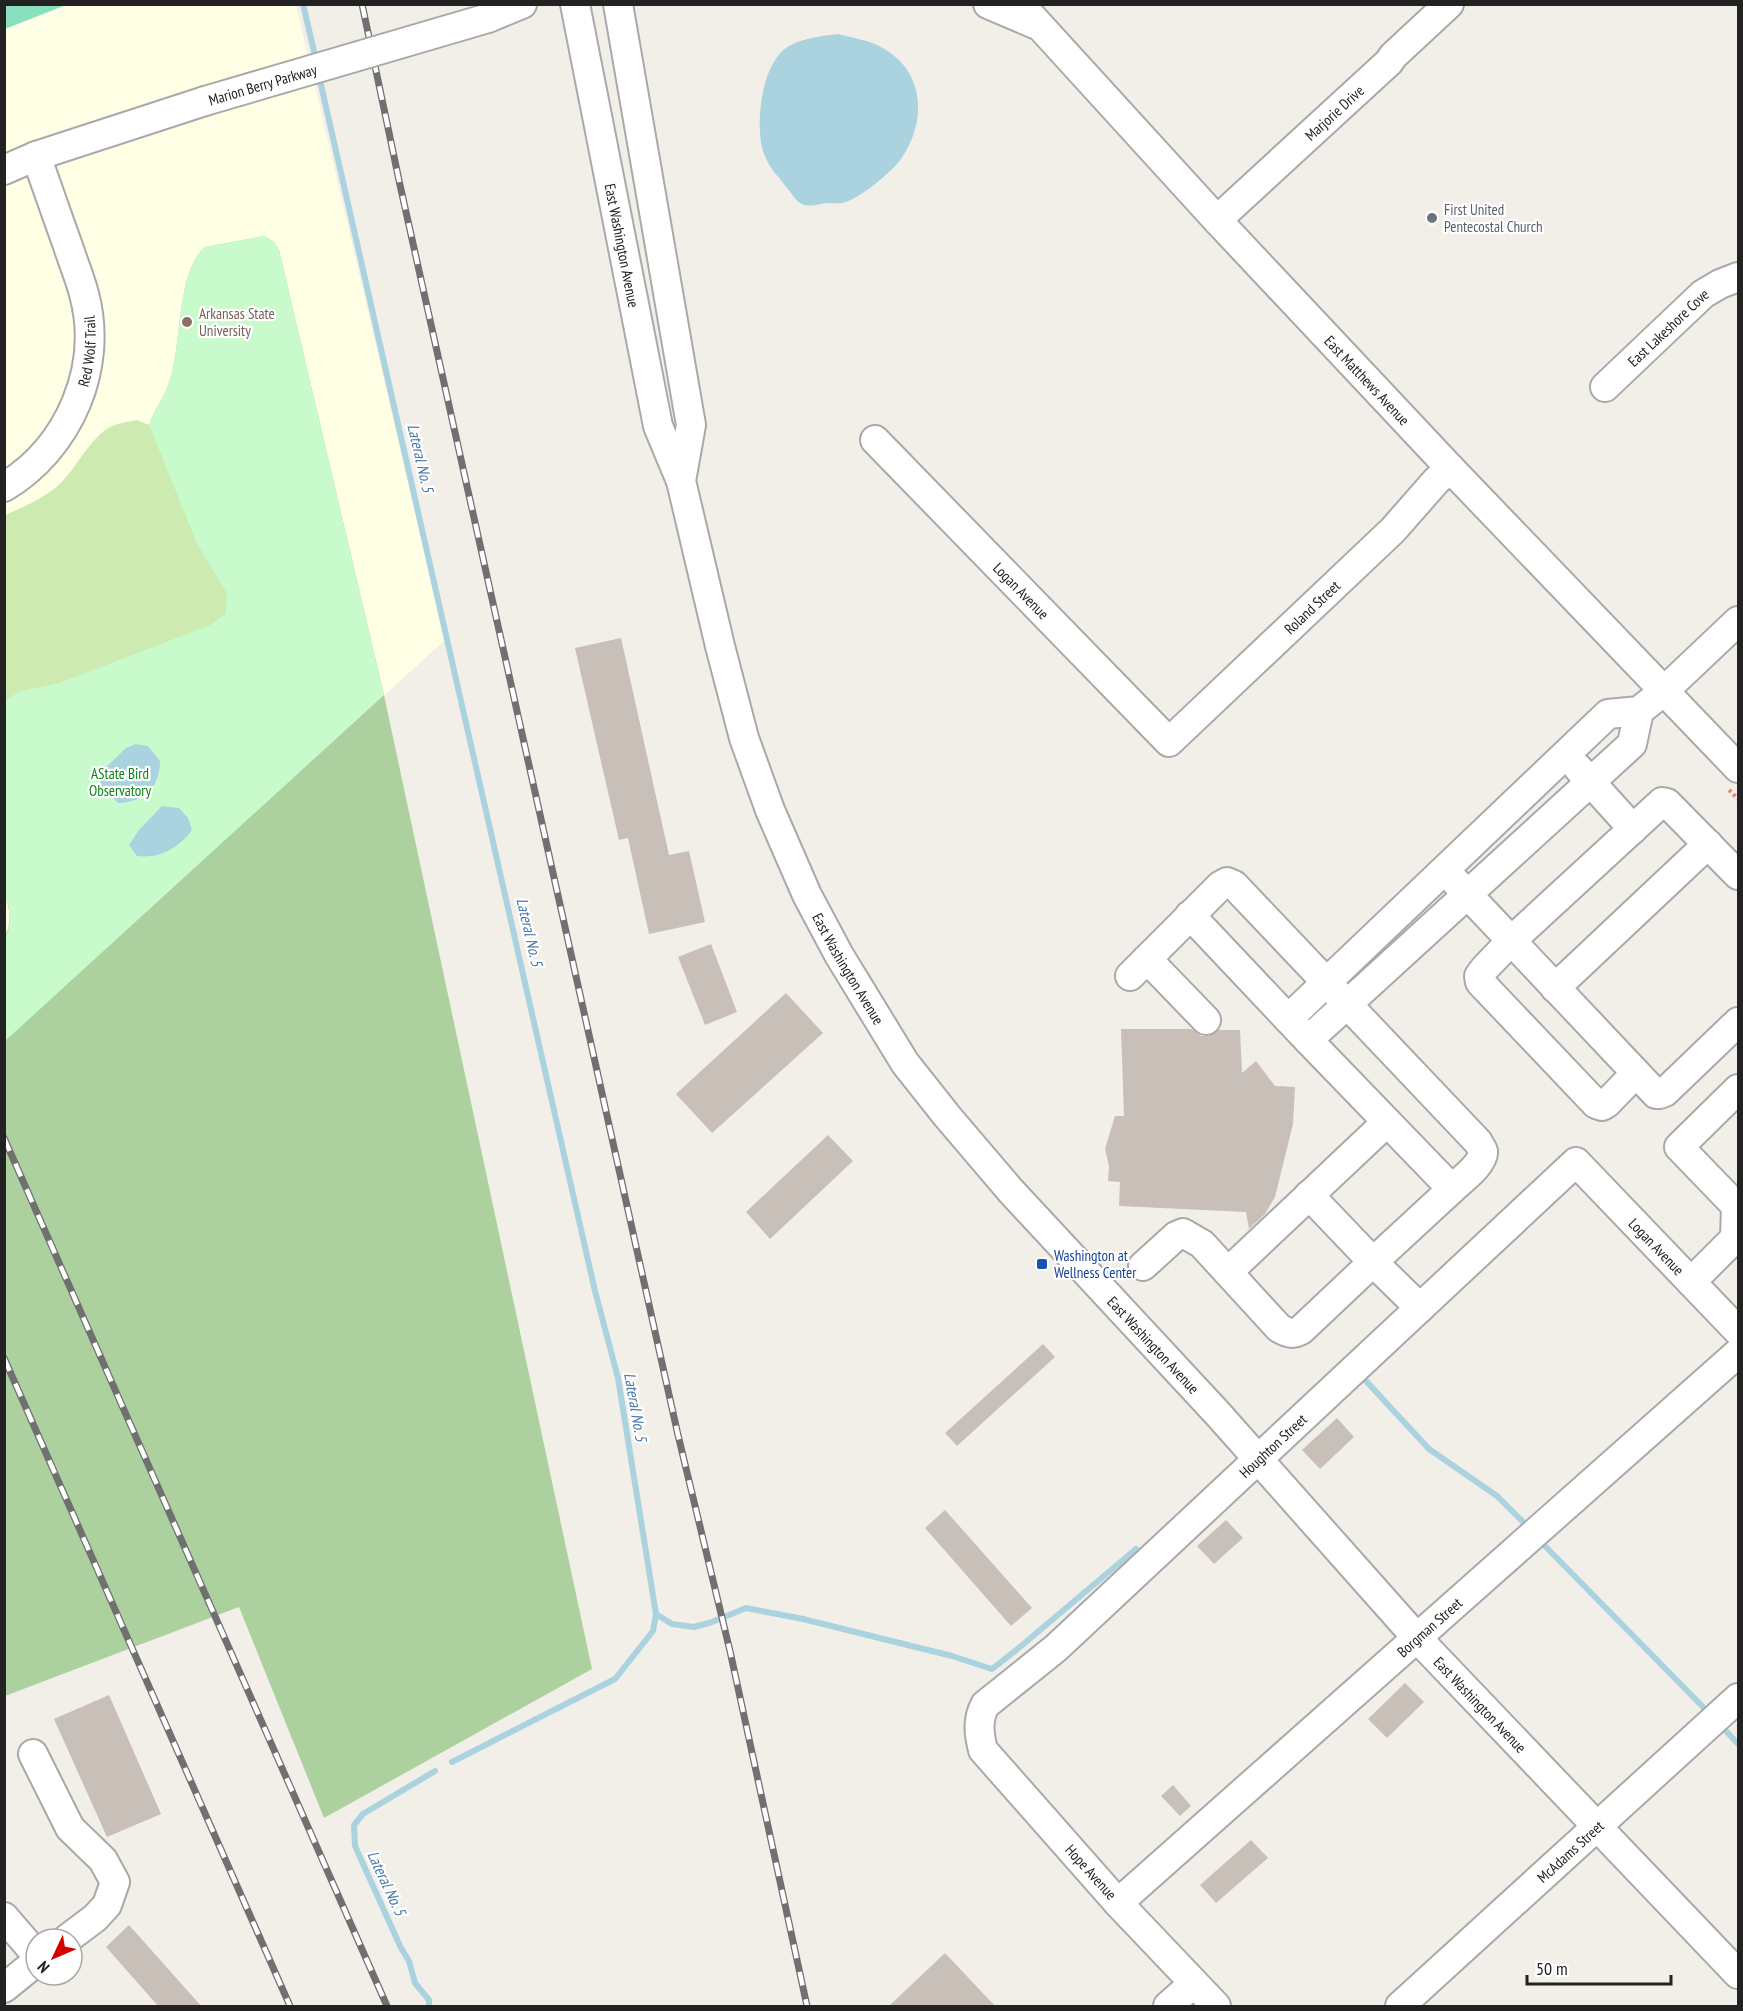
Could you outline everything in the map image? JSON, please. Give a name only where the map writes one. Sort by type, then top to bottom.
[{"type":"street","name":"Marion Berry Parkway","points":[[4,170],[36,156],[205,101],[488,18],[522,4]]},
{"type":"street","name":"East Washington Avenue","points":[[575,4],[658,426],[681,481],[744,738],[770,810],[807,895],[862,995],[905,1063],[1010,1190],[1218,1414],[1417,1638],[1738,1974]]},
{"type":"street","name":"East Washington Avenue","points":[[618,4],[692,425],[681,481]]},
{"type":"street","name":"East Matthews Avenue","points":[[988,4],[1040,26],[1217,220],[1450,468],[1738,768]]},
{"type":"street","points":[[1020,4],[1040,26]]},
{"type":"street","name":"Marjorie Drive","points":[[1217,220],[1356,94],[1449,4]]},
{"type":"street","name":"Red Wolf Trail","points":[[4,487],[35,464],[64,428],[77,401],[88,357],[89,327],[84,295],[36,156]]},
{"type":"street","name":"East Lakeshore Cove","points":[[1605,387],[1703,294],[1738,277]]},
{"type":"street","name":"Logan Avenue","points":[[875,440],[1169,742]]},
{"type":"street","name":"Roland Street","points":[[1169,742],[1393,530],[1450,468]]},
{"type":"street","points":[[1288,1019],[1608,714],[1639,711],[1664,691],[1738,621]]},
{"type":"street","points":[[1308,1040],[1632,744],[1639,711]]},
{"type":"street","points":[[1565,755],[1633,829]]},
{"type":"street","points":[[1636,1073],[1607,1103],[1602,1106],[1596,1104],[1480,982],[1479,976],[1511,941],[1662,802],[1667,803],[1738,875]]},
{"type":"street","points":[[1555,988],[1708,844]]},
{"type":"street","points":[[1444,870],[1656,1094],[1660,1094],[1738,1022]]},
{"type":"street","points":[[1143,1266],[1176,1236],[1183,1233],[1202,1244],[1279,1328],[1288,1334],[1295,1334],[1452,1189],[1482,1158],[1483,1150],[1478,1142],[1234,885],[1227,882],[1220,886],[1138,968],[1206,1020]]},
{"type":"street","points":[[1401,911],[1424,933]]},
{"type":"street","points":[[1190,915],[1452,1189]]},
{"type":"street","points":[[1691,1282],[1735,1238],[1736,1206],[1679,1147],[1738,1089]]},
{"type":"street","points":[[1228,1272],[1387,1122]]},
{"type":"street","name":"Logan Avenue","points":[[1576,1162],[1738,1331]]},
{"type":"street","name":"Houghton Street","points":[[978,1731],[981,1712],[997,1694],[1056,1648],[1576,1162]]},
{"type":"street","points":[[1310,1195],[1420,1308]]},
{"type":"street","name":"Borgman Street","points":[[1118,1903],[1738,1353]]},
{"type":"street","name":"McAdams Street","points":[[1400,2007],[1738,1698]]},
{"type":"street","name":"Hope Avenue","points":[[978,1731],[983,1750],[1118,1903],[1216,2007]]},
{"type":"street","points":[[33,1754],[70,1828],[103,1860],[115,1882],[107,1905],[83,1927]]},
{"type":"street","points":[[4,1917],[24,1940]]},
{"type":"street","points":[[4,1988],[24,1972]]},
{"type":"street","points":[[1168,2007],[1194,1983]]},
{"type":"shaded area","name":"Arkansas State University","points":[[5,5],[296,5],[445,640],[5,1041]]},
{"type":"green space","points":[[5,4],[66,4],[66,5],[5,29]]},
{"type":"green space","points":[[264,236],[274,242],[279,250],[384,695],[592,1669],[324,1818],[239,1607],[5,1696],[4,938],[10,917],[4,895],[5,701],[20,691],[59,683],[210,625],[225,614],[227,594],[197,544],[149,425],[165,393],[172,372],[184,293],[195,259],[205,247]]},
{"type":"green space","name":"AState Bird Observatory","points":[[264,236],[274,242],[279,250],[384,695],[5,1041],[5,938],[10,917],[4,895],[5,701],[20,691],[59,683],[210,625],[225,614],[227,594],[197,544],[149,425],[165,393],[172,372],[184,293],[195,259],[205,247]]},
{"type":"green space","points":[[137,420],[149,425],[197,544],[227,594],[225,614],[210,625],[59,683],[20,691],[5,701],[5,515],[54,489],[102,432],[110,427]]},
{"type":"water","points":[[838,34],[881,47],[896,58],[908,71],[915,85],[918,117],[914,134],[897,164],[871,187],[842,203],[806,205],[795,199],[766,159],[760,128],[762,96],[766,80],[779,54],[795,43]]},
{"type":"water","points":[[136,744],[148,746],[160,761],[157,778],[154,785],[143,796],[136,800],[118,803],[100,784],[99,774],[126,748]]},
{"type":"water","points":[[162,806],[179,808],[188,818],[192,830],[168,851],[153,856],[137,856],[129,845],[139,830]]},
{"type":"building","points":[[621,638],[669,855],[689,851],[705,922],[649,934],[628,838],[619,840],[575,648]]},
{"type":"building","points":[[711,944],[737,1012],[705,1025],[678,957]]},
{"type":"building","points":[[786,993],[823,1033],[712,1133],[676,1094]]},
{"type":"building","points":[[1121,1029],[1192,1029],[1201,1036],[1209,1036],[1219,1030],[1240,1030],[1242,1073],[1256,1061],[1275,1086],[1295,1087],[1293,1124],[1275,1197],[1265,1214],[1249,1229],[1246,1212],[1119,1206],[1120,1182],[1108,1181],[1109,1166],[1105,1149],[1115,1116],[1124,1116]]},
{"type":"building","points":[[828,1135],[853,1161],[770,1239],[746,1212]]},
{"type":"building","points":[[1043,1344],[1055,1357],[957,1446],[945,1433]]},
{"type":"building","points":[[1337,1418],[1354,1437],[1320,1469],[1302,1450]]},
{"type":"building","points":[[945,1510],[1032,1608],[1011,1626],[925,1528]]},
{"type":"building","points":[[1226,1520],[1243,1538],[1214,1564],[1197,1546]]},
{"type":"building","points":[[1405,1683],[1424,1702],[1387,1738],[1368,1719]]},
{"type":"building","points":[[109,1695],[161,1814],[107,1837],[54,1719]]},
{"type":"building","points":[[1173,1785],[1191,1806],[1180,1816],[1161,1796]]},
{"type":"building","points":[[1251,1840],[1268,1858],[1216,1903],[1200,1885]]},
{"type":"building","points":[[129,1925],[202,2007],[159,2007],[106,1947]]},
{"type":"building","points":[[945,1953],[996,2007],[888,2007]]},
{"type":"waterway","name":"Lateral No. 5","points":[[303,4],[316,60]]},
{"type":"waterway","name":"Lateral No. 5","points":[[319,76],[595,1291],[618,1378],[656,1614],[653,1631],[615,1679],[452,1762]]},
{"type":"waterway","points":[[1366,1381],[1429,1449],[1497,1496],[1524,1523]]},
{"type":"waterway","points":[[1544,1545],[1705,1709]]},
{"type":"waterway","points":[[656,1614],[672,1624],[694,1627],[746,1608],[803,1619],[952,1656],[992,1669],[1136,1549]]},
{"type":"waterway","points":[[1726,1731],[1738,1744]]},
{"type":"waterway","name":"Lateral No. 5","points":[[429,2006],[429,2000],[415,1983],[409,1961],[355,1846],[354,1825],[363,1814],[435,1771]]},
{"type":"railway","points":[[362,4],[400,185],[678,1435],[730,1651],[807,2006]]},
{"type":"railway","points":[[4,1138],[387,2006]]},
{"type":"railway","points":[[4,1358],[290,2006]]},
{"type":"place","name":"First United Pentecostal Church","points":[[1432,218]]},
{"type":"place","name":"Arkansas State University","points":[[187,322]]},
{"type":"place","name":"Washington at Wellness Center","points":[[1042,1264]]}]
